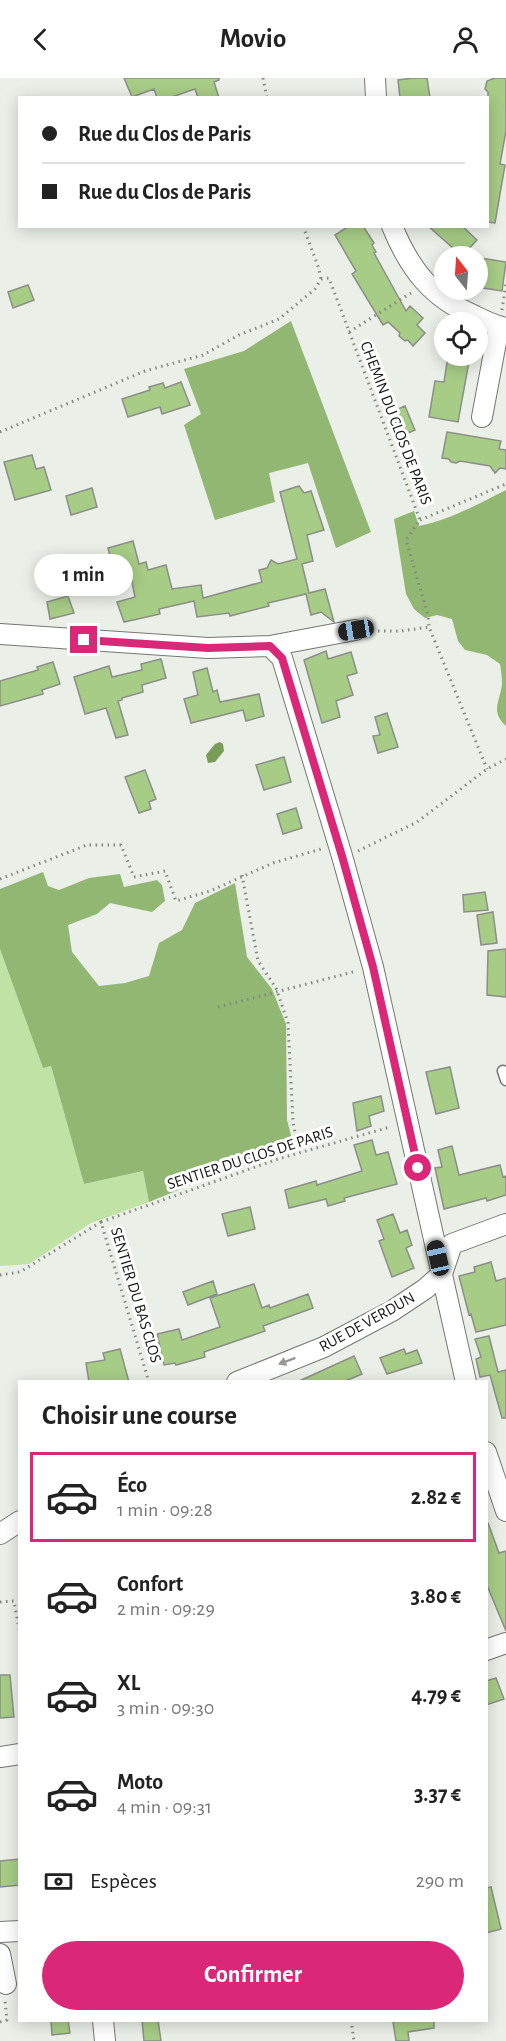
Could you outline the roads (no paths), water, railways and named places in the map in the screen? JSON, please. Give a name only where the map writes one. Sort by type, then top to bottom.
[{"type":"street","points":[[375,78],[376,96]]},
{"type":"street","points":[[393,228],[411,266],[426,284],[455,308],[502,327],[482,417]]},
{"type":"street","points":[[0,633],[208,648],[270,646],[356,630]]},
{"type":"street","points":[[270,646],[282,658],[373,967],[466,1380]]},
{"type":"street","points":[[442,1274],[452,1244],[506,1224]]},
{"type":"street","name":"RUE DE VERDUN","points":[[242,1380],[324,1347],[392,1311],[425,1289],[442,1274]]},
{"type":"street","points":[[488,1458],[506,1511]]},
{"type":"street","points":[[0,1534],[18,1522]]},
{"type":"street","points":[[488,1649],[506,1643]]},
{"type":"street","points":[[0,1756],[18,1754]]},
{"type":"street","points":[[0,1932],[18,1931]]},
{"type":"street","points":[[0,1954],[6,1984]]},
{"type":"street","points":[[103,2022],[105,2041]]}]
